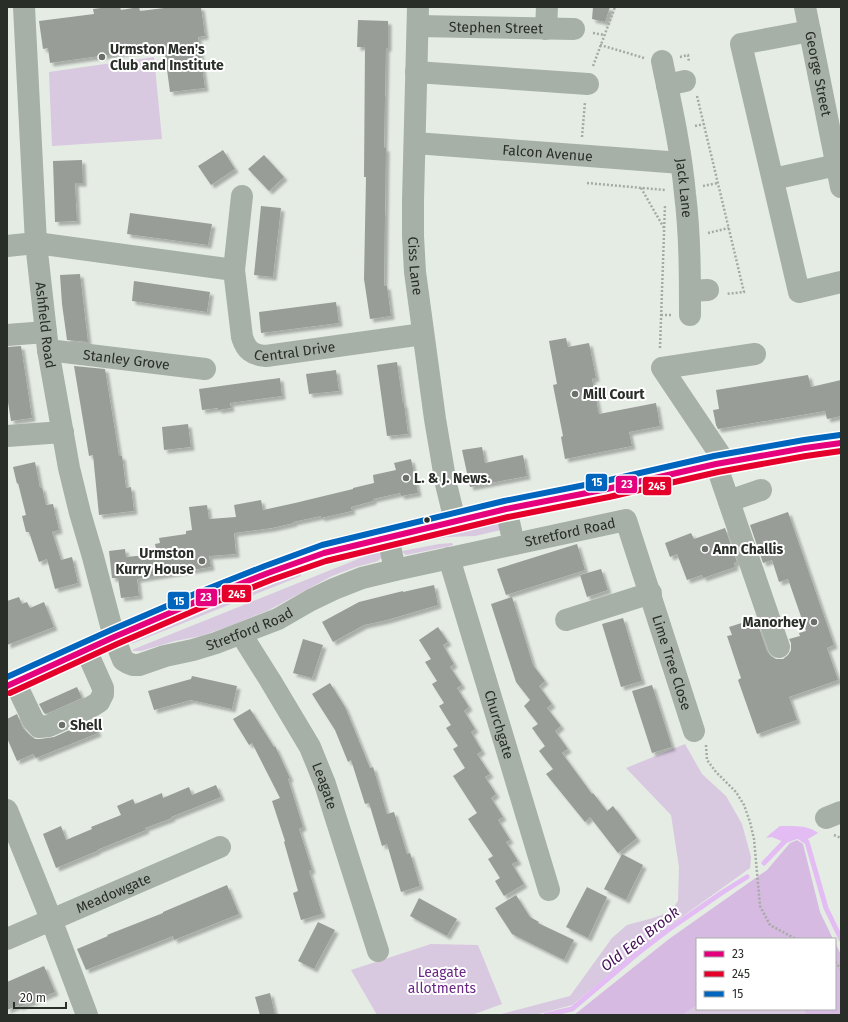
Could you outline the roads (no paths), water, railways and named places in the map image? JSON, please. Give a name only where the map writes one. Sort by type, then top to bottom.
[{"type":"main road","points":[[11,684],[200,600],[324,553],[506,509],[607,489],[720,463],[841,443]]},
{"type":"street","name":"Ashfield Road","points":[[24,7],[36,244],[47,341],[69,468],[114,637]]},
{"type":"street","points":[[546,29],[547,7]]},
{"type":"street","name":"George Street","points":[[805,7],[841,187]]},
{"type":"street","name":"Stephen Street","points":[[418,16],[546,29],[574,29]]},
{"type":"street","name":"Ciss Lane","points":[[418,16],[413,236],[415,272],[422,334],[438,439],[455,521]]},
{"type":"street","points":[[810,31],[741,44],[799,292],[841,282]]},
{"type":"street","name":"Jack Lane","points":[[662,62],[684,80],[674,163],[676,191],[688,217],[690,261],[699,291],[690,315]]},
{"type":"street","points":[[416,72],[588,84]]},
{"type":"street","name":"Falcon Avenue","points":[[415,144],[674,163]]},
{"type":"street","points":[[773,179],[836,165]]},
{"type":"street","name":"Central Drive","points":[[242,196],[234,270],[242,337],[244,345],[250,351],[258,355],[266,356],[422,334]]},
{"type":"street","points":[[7,246],[36,244],[234,270]]},
{"type":"street","name":"Stanley Grove","points":[[7,335],[205,369]]},
{"type":"street","points":[[755,354],[662,368],[720,463],[729,501],[779,646]]},
{"type":"street","points":[[7,436],[63,432]]},
{"type":"street","points":[[729,501],[761,490]]},
{"type":"street","name":"Stretford Road","points":[[506,509],[514,544]]},
{"type":"street","name":"Stretford Road","points":[[114,637],[123,660],[133,665],[139,665],[165,656],[193,650],[241,634],[278,619],[311,600],[362,578],[626,520]]},
{"type":"street","name":"Lime Tree Close","points":[[626,520],[694,730]]},
{"type":"street","points":[[388,537],[395,570]]},
{"type":"street","name":"Churchgate","points":[[449,558],[549,890]]},
{"type":"street","points":[[566,620],[650,593]]},
{"type":"street","name":"Leagate","points":[[241,634],[310,747],[325,784],[378,951]]},
{"type":"street","points":[[11,684],[33,720],[39,727],[49,726],[91,707],[99,702],[103,694],[103,688],[86,650]]},
{"type":"street","points":[[7,810],[52,919],[87,1015]]},
{"type":"street","name":"Meadowgate","points":[[7,939],[220,847]]},
{"type":"waterway","name":"Old Eea Brook","points":[[764,863],[787,839]]},
{"type":"waterway","name":"Old Eea Brook","points":[[802,839],[807,842],[826,908],[841,939]]},
{"type":"waterway","name":"Old Eea Brook","points":[[546,1015],[572,1009],[638,953],[668,930],[747,877]]},
{"type":"place","name":"Urmston Men's Club and Institute","points":[[102,57]]},
{"type":"place","name":"Mill Court","points":[[575,394]]},
{"type":"place","name":"L. & J. News.","points":[[406,478]]},
{"type":"place","name":"Ann Challis","points":[[705,549]]},
{"type":"place","name":"Urmston Kurry House","points":[[202,561]]},
{"type":"place","name":"Manorhey","points":[[814,622]]},
{"type":"place","name":"Shell","points":[[62,725]]},
{"type":"park label","name":"Leagate allotments","points":[[442,980]]}]
